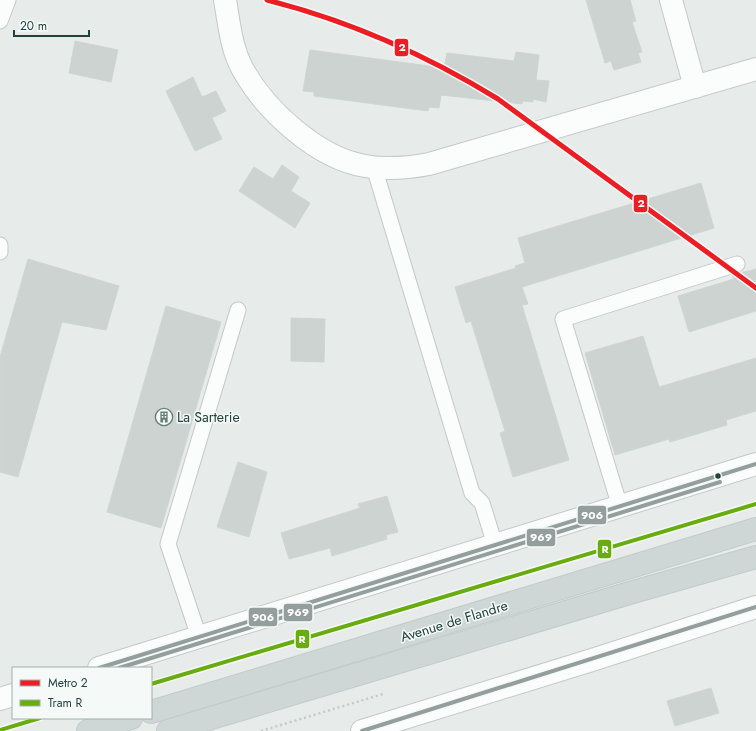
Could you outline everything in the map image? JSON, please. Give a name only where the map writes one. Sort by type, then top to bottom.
[{"type":"main road","name":"Avenue de Flandre","points":[[152,712],[756,529]]},
{"type":"main road","name":"Avenue de Flandre","points":[[168,731],[626,594],[756,557]]},
{"type":"main road","points":[[88,731],[128,719]]},
{"type":"street","points":[[226,0],[236,52],[242,67],[263,98],[296,131],[331,155],[350,162],[374,167],[406,168],[429,164],[756,69]]},
{"type":"street","points":[[671,0],[695,87]]},
{"type":"street","points":[[102,667],[756,464]]},
{"type":"street","points":[[362,731],[394,726],[756,607]]},
{"type":"street","points":[[0,698],[12,694]]},
{"type":"lane","points":[[0,21],[8,0]]},
{"type":"lane","points":[[374,167],[472,493],[482,503],[495,545]]},
{"type":"lane","points":[[0,245],[0,252]]},
{"type":"lane","points":[[620,506],[563,319],[736,264]]},
{"type":"lane","points":[[199,637],[168,544],[238,310]]},
{"type":"building","points":[[586,0],[630,0],[636,21],[632,22],[642,52],[638,53],[641,62],[614,70],[611,61],[605,63]]},
{"type":"building","points":[[75,41],[118,50],[111,82],[69,73]]},
{"type":"building","points":[[310,50],[444,68],[447,53],[514,61],[516,52],[539,55],[536,80],[549,81],[546,102],[533,99],[533,102],[523,101],[522,104],[441,95],[439,108],[429,107],[428,111],[314,96],[314,92],[303,91]]},
{"type":"building","points":[[193,77],[202,97],[216,91],[226,111],[212,118],[222,139],[195,151],[166,91]]},
{"type":"building","points":[[282,165],[299,177],[291,191],[310,203],[295,228],[239,191],[254,167],[273,179]]},
{"type":"building","points":[[701,183],[714,228],[522,287],[528,304],[522,305],[569,460],[513,477],[500,433],[505,431],[471,321],[466,323],[455,287],[516,268],[515,266],[525,263],[518,238]]},
{"type":"building","points":[[28,259],[119,286],[106,330],[62,322],[18,477],[0,472],[0,357]]},
{"type":"building","points":[[756,269],[756,311],[689,332],[678,296],[734,279],[732,275]]},
{"type":"building","name":"La Sarterie","points":[[166,306],[221,322],[161,528],[107,512]]},
{"type":"building","points":[[291,318],[325,319],[324,362],[291,361]]},
{"type":"building","points":[[643,336],[659,387],[756,358],[756,411],[726,420],[727,425],[670,442],[669,439],[615,455],[585,353]]},
{"type":"building","points":[[238,462],[267,472],[249,537],[217,527]]},
{"type":"building","points":[[387,496],[398,532],[386,535],[387,539],[332,556],[330,548],[289,559],[281,533],[360,508],[358,504]]},
{"type":"building","points":[[711,688],[719,713],[675,726],[667,701]]},
{"type":"metro line","name":"2","points":[[267,0],[328,18],[386,40],[415,53],[471,83],[498,99],[756,288]]},
{"type":"tram line","name":"R","points":[[152,684],[756,504]]},
{"type":"tram line","name":"R","points":[[0,730],[37,719]]},
{"type":"transit line","name":"906","points":[[102,667],[756,464]]},
{"type":"transit line","name":"969","points":[[122,667],[720,482]]},
{"type":"transit line","name":"906","points":[[362,731],[756,607]]},
{"type":"place","name":"La Sarterie","points":[[164,417]]}]
